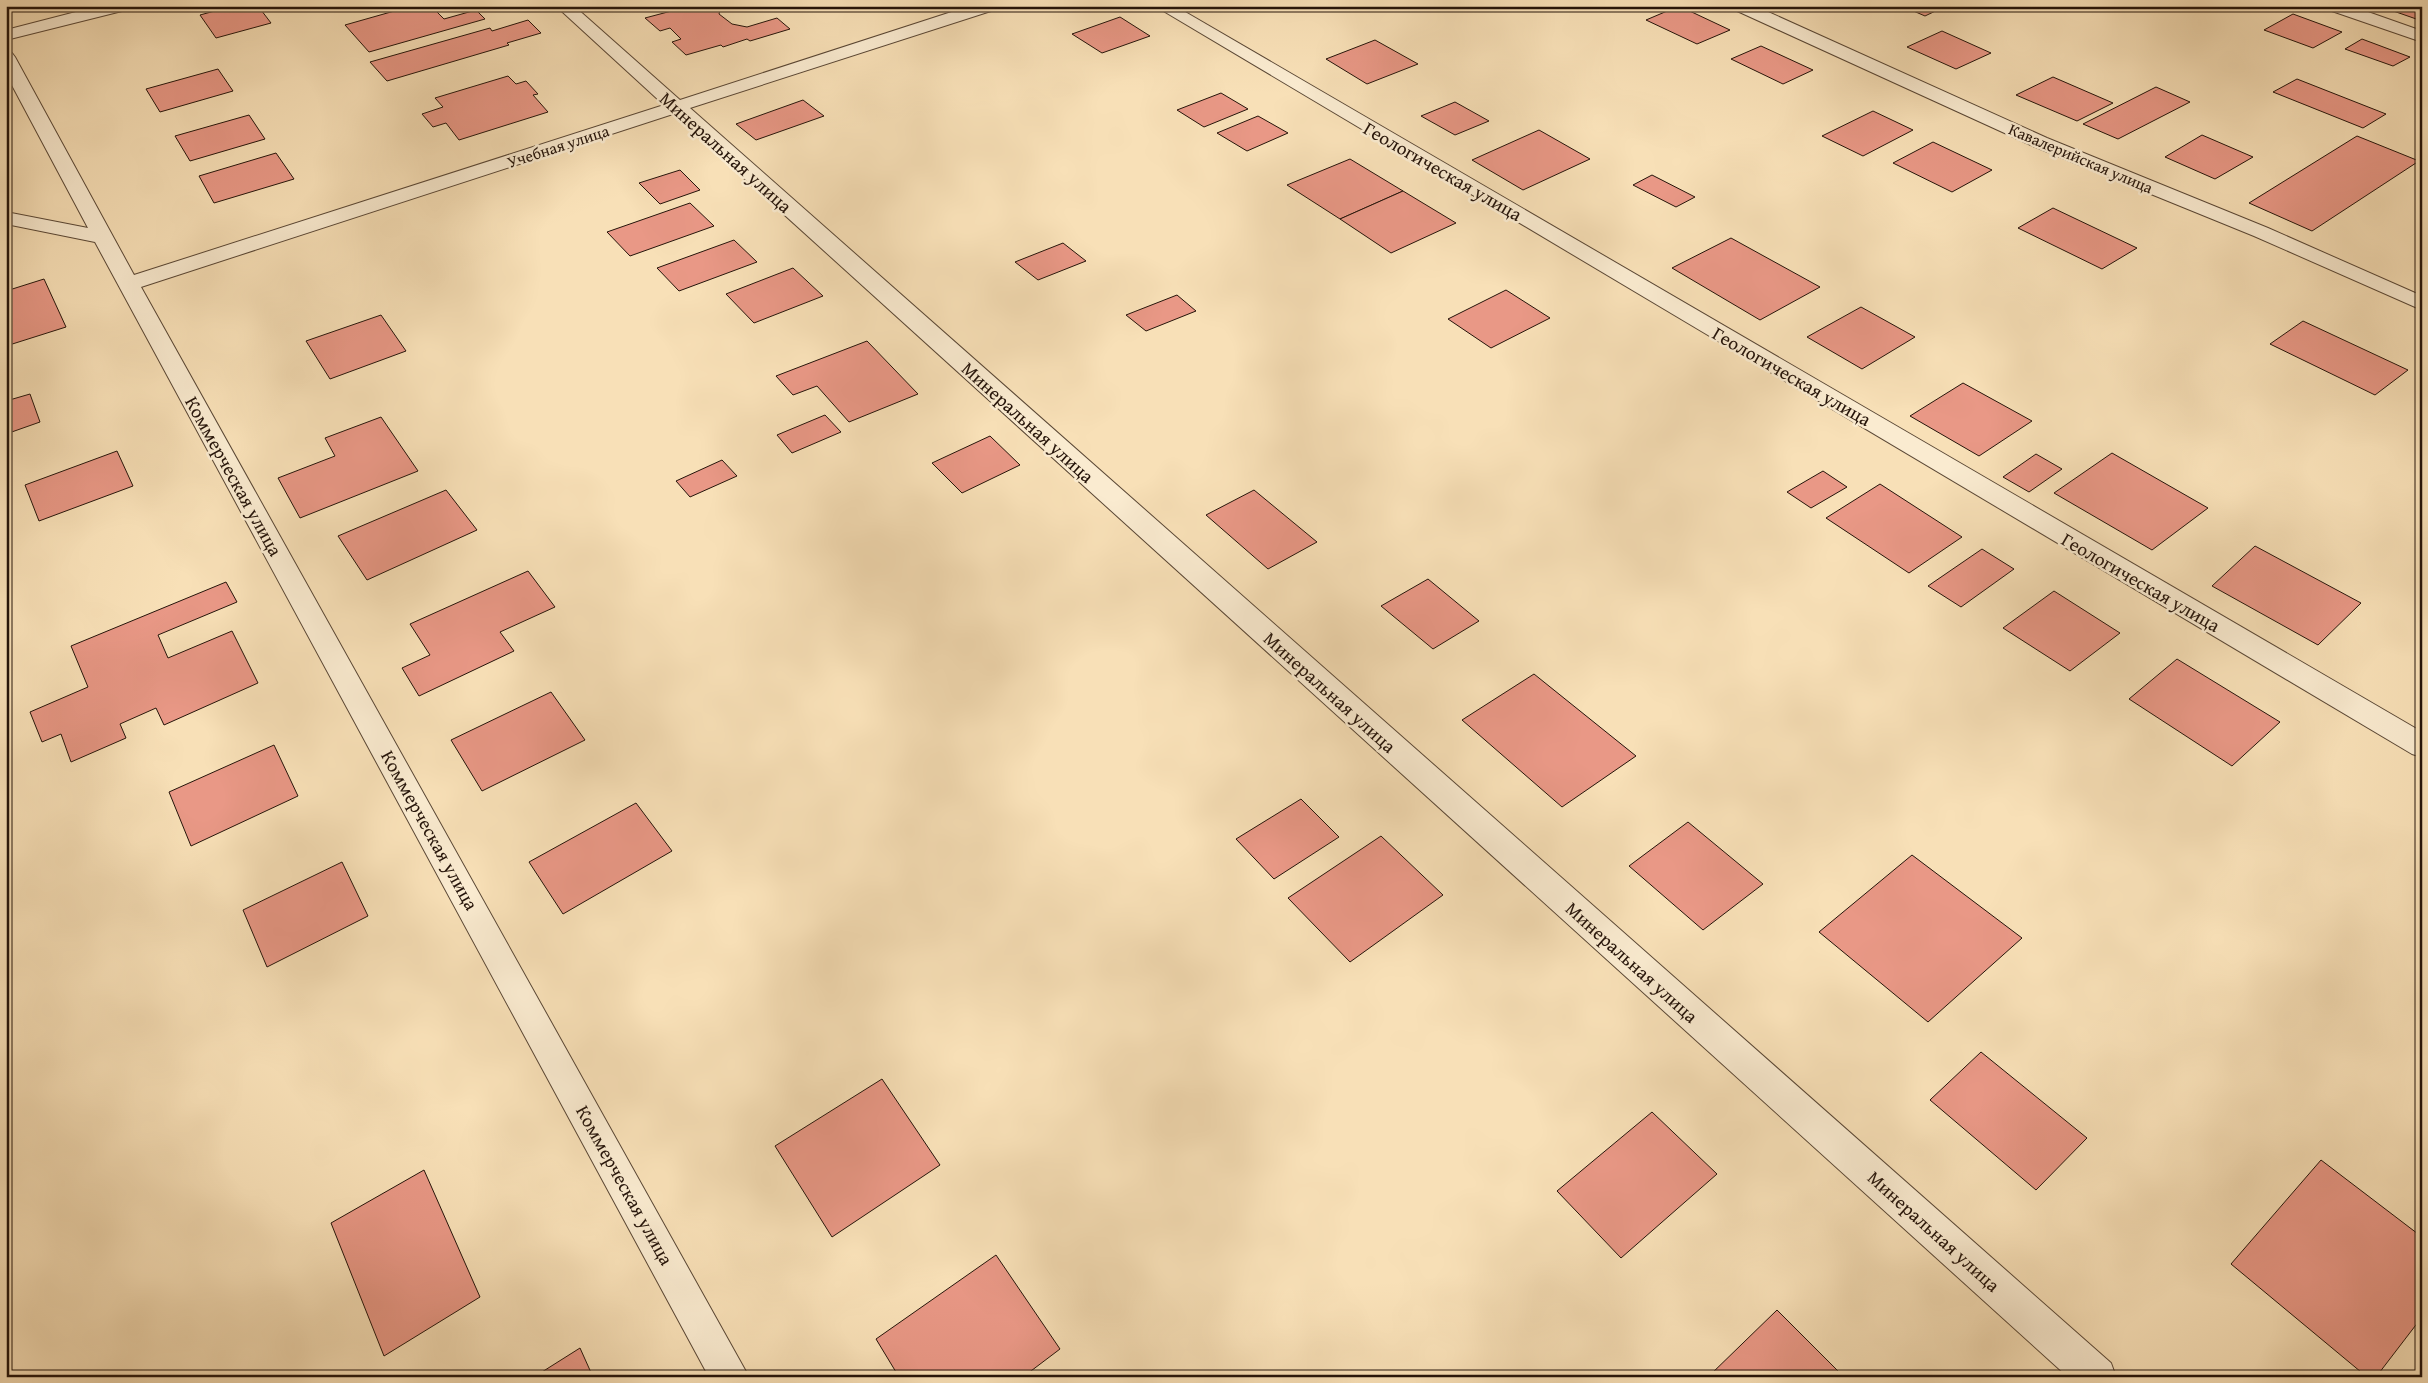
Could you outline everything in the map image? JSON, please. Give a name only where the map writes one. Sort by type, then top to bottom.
[{"type":"street","points":[[6,34],[120,6]]},
{"type":"street","name":"Минеральная улица","points":[[564,6],[2097,1377]]},
{"type":"street","name":"Учебная улица","points":[[129,284],[988,6]]},
{"type":"street","name":"Геологическая улица","points":[[1163,6],[2422,746]]},
{"type":"street","name":"Кавалерийская улица","points":[[1741,6],[2040,142],[2261,232],[2422,304]]},
{"type":"street","points":[[2335,6],[2422,37]]},
{"type":"street","name":"Коммерческая улица","points":[[6,58],[103,238],[730,1377]]},
{"type":"street","points":[[6,218],[37,222],[103,238]]},
{"type":"building","points":[[233,6],[258,6],[271,23],[216,38],[200,15]]},
{"type":"building","points":[[412,6],[431,6],[444,19],[476,10],[485,19],[369,52],[345,25]]},
{"type":"building","points":[[680,6],[721,6],[719,14],[732,24],[747,27],[777,18],[790,29],[750,41],[747,39],[723,47],[721,45],[686,55],[672,42],[681,39],[670,28],[660,31],[645,18],[679,9],[677,7]]},
{"type":"building","points":[[1679,6],[1730,30],[1697,44],[1646,20]]},
{"type":"building","points":[[1902,6],[1946,6],[1925,16]]},
{"type":"building","points":[[2379,6],[2422,6],[2422,21]]},
{"type":"building","points":[[2293,14],[2342,32],[2313,48],[2264,30]]},
{"type":"building","points":[[1120,17],[1150,36],[1102,53],[1072,34]]},
{"type":"building","points":[[528,20],[541,33],[507,43],[509,45],[387,81],[370,62],[490,28],[492,31]]},
{"type":"building","points":[[1942,31],[1991,53],[1956,69],[1907,47]]},
{"type":"building","points":[[2362,39],[2410,57],[2393,66],[2345,49]]},
{"type":"building","points":[[1375,40],[1418,64],[1367,84],[1326,59]]},
{"type":"building","points":[[1761,46],[1813,70],[1783,84],[1731,59]]},
{"type":"building","points":[[218,69],[233,91],[160,112],[146,89]]},
{"type":"building","points":[[508,76],[516,84],[526,81],[538,94],[533,95],[548,112],[459,140],[446,123],[433,127],[422,114],[443,107],[435,98]]},
{"type":"building","points":[[2053,77],[2113,103],[2077,121],[2016,95]]},
{"type":"building","points":[[2297,79],[2386,114],[2363,128],[2273,92]]},
{"type":"building","points":[[2156,87],[2190,102],[2118,139],[2083,124]]},
{"type":"building","points":[[1221,93],[1248,109],[1204,127],[1177,110]]},
{"type":"building","points":[[803,100],[824,116],[756,140],[736,124]]},
{"type":"building","points":[[1455,102],[1489,121],[1455,135],[1421,116]]},
{"type":"building","points":[[1873,111],[1913,130],[1863,156],[1822,136]]},
{"type":"building","points":[[249,115],[265,139],[190,161],[175,136]]},
{"type":"building","points":[[1258,116],[1288,133],[1247,151],[1217,133]]},
{"type":"building","points":[[1539,130],[1590,159],[1523,190],[1472,160]]},
{"type":"building","points":[[2202,135],[2253,157],[2215,179],[2165,157]]},
{"type":"building","points":[[2357,136],[2419,161],[2312,231],[2249,203]]},
{"type":"building","points":[[1933,142],[1992,170],[1952,192],[1893,163]]},
{"type":"building","points":[[276,153],[294,179],[214,203],[199,176]]},
{"type":"building","points":[[1350,159],[1403,191],[1340,219],[1287,185]]},
{"type":"building","points":[[680,170],[700,190],[660,204],[639,183]]},
{"type":"building","points":[[1652,175],[1695,197],[1676,207],[1633,185]]},
{"type":"building","points":[[1403,191],[1456,223],[1391,253],[1340,219]]},
{"type":"building","points":[[690,203],[714,226],[630,256],[607,232]]},
{"type":"building","points":[[2053,208],[2137,248],[2102,269],[2018,228]]},
{"type":"building","points":[[1731,238],[1820,287],[1760,320],[1672,268]]},
{"type":"building","points":[[734,240],[757,262],[679,291],[657,268]]},
{"type":"building","points":[[1063,243],[1086,261],[1038,280],[1015,262]]},
{"type":"building","points":[[793,268],[823,296],[754,323],[726,294]]},
{"type":"building","points":[[44,279],[66,327],[6,346],[6,291]]},
{"type":"building","points":[[1506,290],[1550,318],[1491,348],[1448,319]]},
{"type":"building","points":[[1177,295],[1196,311],[1146,331],[1126,315]]},
{"type":"building","points":[[1861,307],[1915,337],[1862,369],[1807,337]]},
{"type":"building","points":[[381,315],[406,351],[330,379],[306,341]]},
{"type":"building","points":[[2303,321],[2408,370],[2375,395],[2270,344]]},
{"type":"building","points":[[867,341],[918,394],[849,422],[817,386],[793,395],[776,376]]},
{"type":"building","points":[[1963,383],[2032,421],[1979,456],[1910,416]]},
{"type":"building","points":[[30,394],[40,422],[6,434],[6,401]]},
{"type":"building","points":[[825,415],[841,432],[792,453],[777,435]]},
{"type":"building","points":[[381,417],[418,471],[300,518],[278,478],[335,456],[325,438]]},
{"type":"building","points":[[990,436],[1020,465],[962,493],[932,463]]},
{"type":"building","points":[[117,451],[133,486],[39,521],[25,485]]},
{"type":"building","points":[[2112,453],[2208,508],[2152,550],[2054,493]]},
{"type":"building","points":[[2036,454],[2062,469],[2029,492],[2003,477]]},
{"type":"building","points":[[722,460],[737,476],[690,497],[676,481]]},
{"type":"building","points":[[1823,471],[1847,487],[1811,508],[1787,492]]},
{"type":"building","points":[[1880,484],[1962,537],[1909,573],[1826,518]]},
{"type":"building","points":[[446,490],[477,530],[367,580],[338,536]]},
{"type":"building","points":[[1254,490],[1317,542],[1268,569],[1206,515]]},
{"type":"building","points":[[2255,546],[2361,603],[2318,645],[2212,586]]},
{"type":"building","points":[[1982,549],[2014,569],[1961,607],[1928,586]]},
{"type":"building","points":[[528,571],[555,607],[500,632],[514,651],[419,696],[402,668],[430,655],[410,624]]},
{"type":"building","points":[[1428,579],[1479,621],[1433,649],[1381,606]]},
{"type":"building","points":[[226,582],[237,602],[158,635],[168,658],[232,631],[258,683],[164,725],[156,708],[120,724],[126,738],[71,762],[61,734],[42,742],[30,712],[88,687],[71,646]]},
{"type":"building","points":[[2054,591],[2120,633],[2070,671],[2003,628]]},
{"type":"building","points":[[2177,659],[2280,722],[2232,766],[2129,699]]},
{"type":"building","points":[[1534,674],[1636,756],[1562,807],[1462,720]]},
{"type":"building","points":[[551,692],[585,740],[482,791],[451,740]]},
{"type":"building","points":[[274,745],[298,796],[191,846],[169,792]]},
{"type":"building","points":[[1301,799],[1339,837],[1274,879],[1236,839]]},
{"type":"building","points":[[636,803],[672,851],[563,914],[529,862]]},
{"type":"building","points":[[1688,822],[1763,884],[1703,930],[1629,866]]},
{"type":"building","points":[[1381,836],[1443,895],[1350,962],[1288,898]]},
{"type":"building","points":[[1912,855],[2022,938],[1928,1022],[1819,932]]},
{"type":"building","points":[[342,862],[368,916],[267,967],[243,910]]},
{"type":"building","points":[[1981,1052],[2087,1138],[2036,1190],[1930,1100]]},
{"type":"building","points":[[882,1079],[940,1165],[832,1237],[775,1146]]},
{"type":"building","points":[[1652,1112],[1717,1174],[1621,1258],[1557,1191]]},
{"type":"building","points":[[2321,1160],[2422,1237],[2422,1317],[2376,1377],[2367,1377],[2231,1264]]},
{"type":"building","points":[[424,1170],[480,1297],[384,1356],[331,1223]]},
{"type":"building","points":[[996,1255],[1060,1349],[1023,1377],[899,1377],[876,1339]]},
{"type":"building","points":[[1777,1310],[1844,1377],[1708,1377]]},
{"type":"building","points":[[580,1348],[593,1377],[534,1377]]}]
